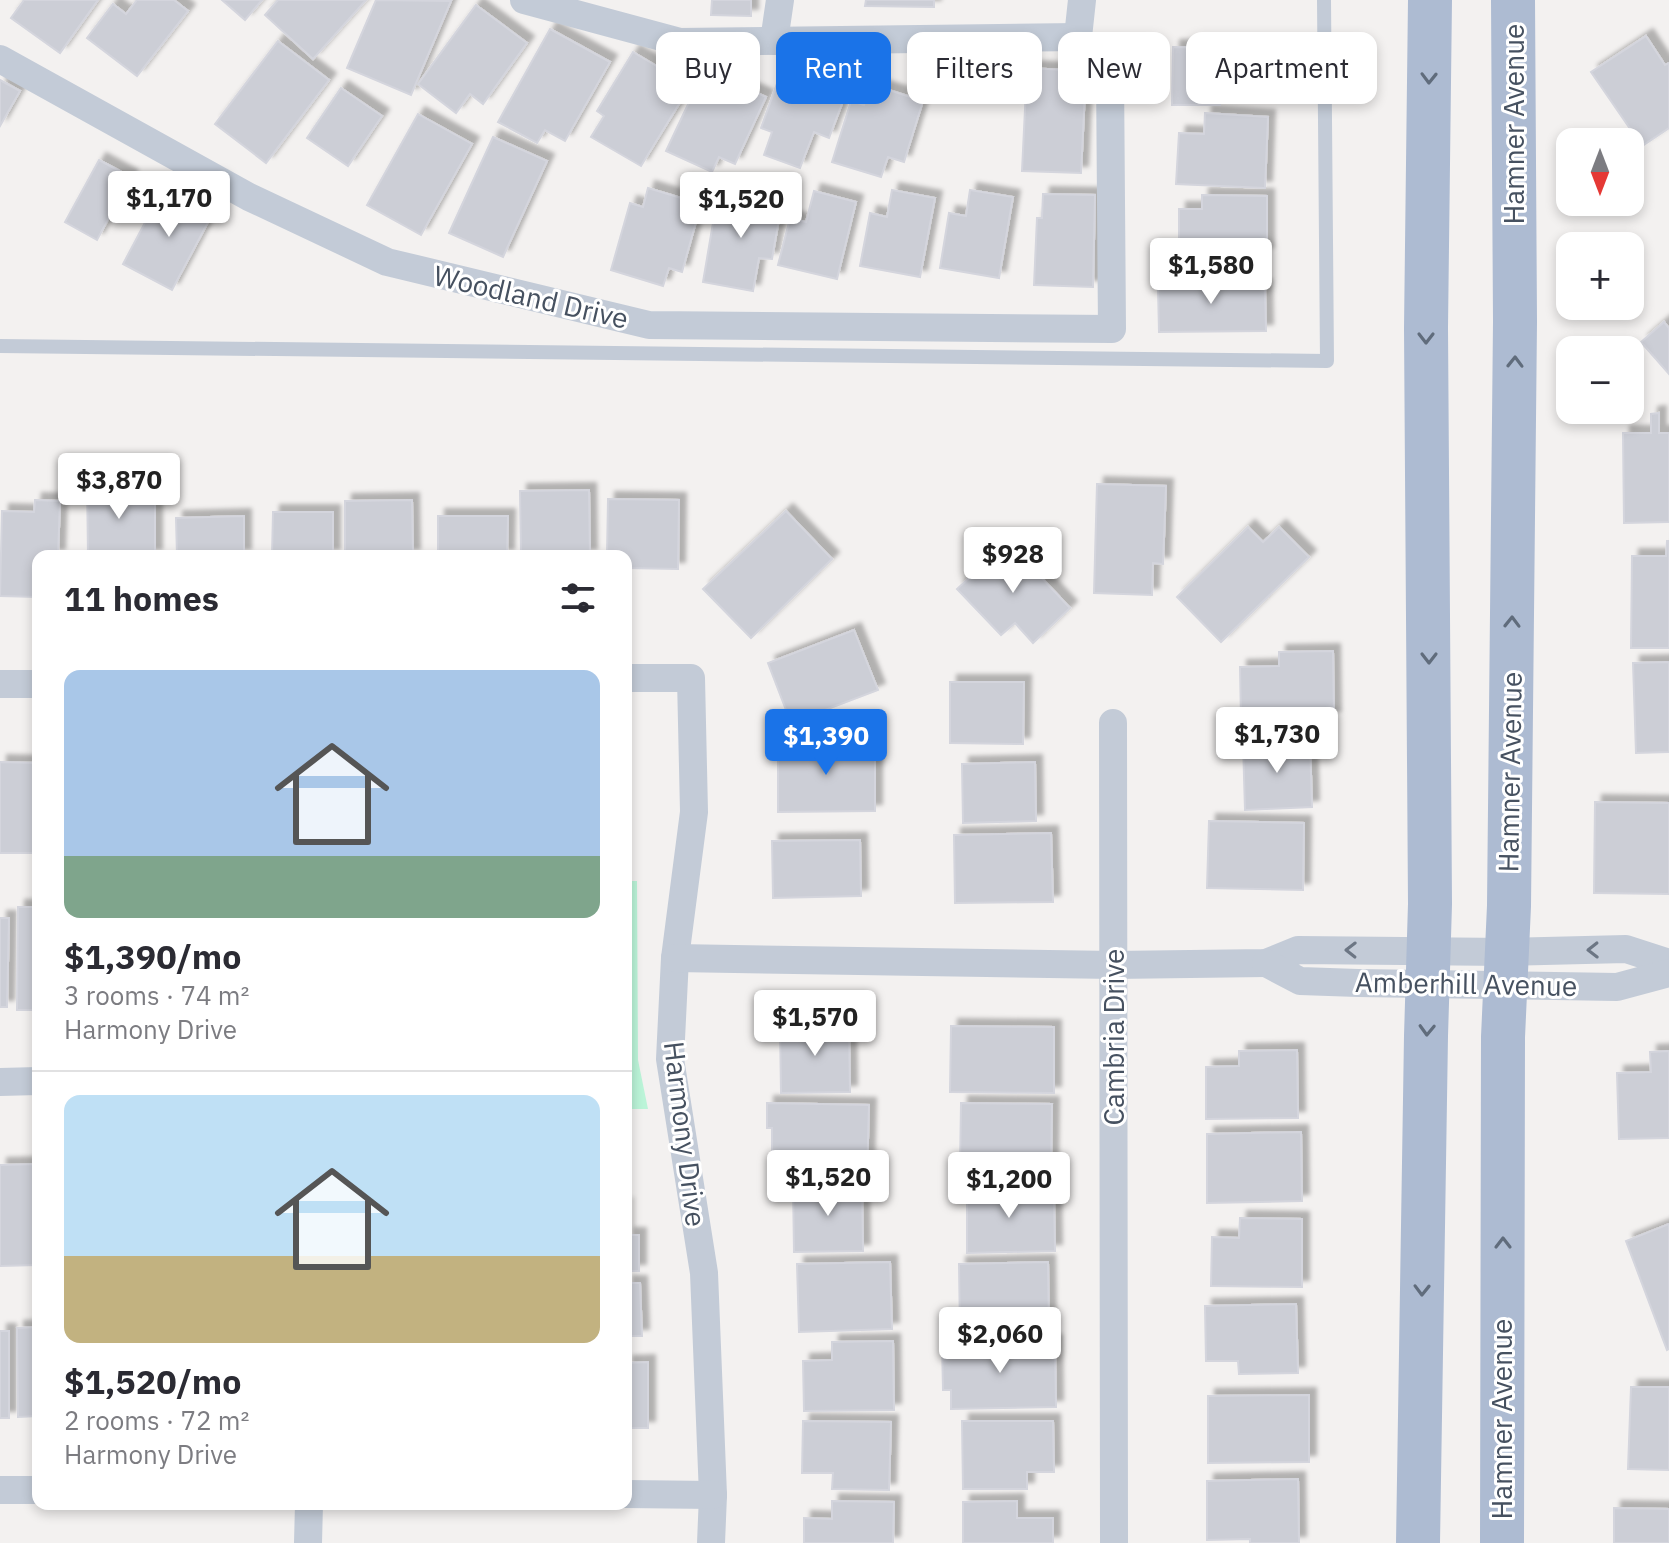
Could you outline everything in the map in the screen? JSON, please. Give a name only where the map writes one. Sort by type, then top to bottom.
[{"type":"main road","points":[[1418,1543],[1430,883],[1426,328],[1430,0]]},
{"type":"main road","name":"Hamner Avenue","points":[[1502,1543],[1503,1037],[1507,968],[1515,322],[1513,0]]},
{"type":"street","points":[[524,0],[680,42],[1058,37]]},
{"type":"street","points":[[774,41],[780,0]]},
{"type":"street","points":[[1079,32],[1082,0]]},
{"type":"street","name":"Woodland Drive","points":[[0,59],[249,197],[387,262],[649,325],[1112,329],[1110,104]]},
{"type":"street","name":"Harmony Drive","points":[[632,678],[691,678],[694,812],[675,958],[670,1059],[704,1273],[713,1495],[711,1543]]},
{"type":"street","points":[[0,684],[32,684]]},
{"type":"street","name":"Cambria Drive","points":[[1113,723],[1114,1543]]},
{"type":"street","name":"Amberhill Avenue","points":[[675,958],[1114,965],[1266,963],[1298,950],[1429,968],[1507,968],[1626,949],[1669,963]]},
{"type":"street","name":"Amberhill Avenue","points":[[1507,968],[1617,987],[1669,973]]},
{"type":"street","points":[[0,1082],[32,1081]]},
{"type":"street","points":[[0,1490],[32,1490]]},
{"type":"street","points":[[632,1494],[713,1495]]},
{"type":"street","points":[[308,1543],[309,1510]]},
{"type":"lane","points":[[0,346],[1327,361],[1324,0]]},
{"type":"green space","points":[[632,881],[637,881],[638,1060],[648,1109],[632,1109]]},
{"type":"building","points":[[24,0],[98,0],[60,53],[11,18]]},
{"type":"building","points":[[137,0],[174,0],[188,11],[137,76],[87,38],[113,4],[126,14]]},
{"type":"building","points":[[222,0],[262,0],[245,20]]},
{"type":"building","points":[[278,0],[366,0],[313,59],[265,15]]},
{"type":"building","points":[[376,0],[451,1],[411,95],[347,68]]},
{"type":"building","points":[[712,0],[751,0],[751,16],[711,15]]},
{"type":"building","points":[[866,0],[934,0],[934,7],[865,6]]},
{"type":"building","points":[[476,5],[527,43],[483,104],[470,94],[456,113],[418,84]]},
{"type":"building","points":[[550,29],[610,62],[565,141],[545,130],[537,143],[498,122]]},
{"type":"building","points":[[1646,36],[1665,65],[1669,63],[1669,128],[1644,145],[1644,128],[1630,128],[1591,72]]},
{"type":"building","points":[[278,41],[329,80],[266,163],[215,124]]},
{"type":"building","points":[[1173,47],[1186,47],[1186,104],[1220,105],[1172,105]]},
{"type":"building","points":[[633,52],[656,66],[656,104],[679,104],[641,166],[591,137],[604,116],[597,111]]},
{"type":"building","points":[[1042,69],[1058,70],[1058,104],[1084,104],[1081,173],[1022,171],[1025,104],[1042,104]]},
{"type":"building","points":[[0,80],[20,91],[0,126]]},
{"type":"building","points":[[776,86],[776,104],[842,104],[829,138],[814,132],[800,168],[764,155],[772,132],[761,128]]},
{"type":"building","points":[[341,88],[382,116],[348,166],[307,138]]},
{"type":"building","points":[[891,91],[907,96],[907,104],[922,104],[904,162],[888,157],[881,177],[832,162],[850,104],[891,104]]},
{"type":"building","points":[[760,94],[766,97],[735,164],[719,157],[712,172],[666,151],[688,104],[760,104]]},
{"type":"building","points":[[1205,113],[1268,117],[1265,188],[1176,184],[1179,133],[1204,134]]},
{"type":"building","points":[[418,114],[472,144],[421,235],[367,205]]},
{"type":"building","points":[[493,137],[547,161],[503,257],[449,233]]},
{"type":"building","points":[[99,160],[131,177],[97,240],[65,222]]},
{"type":"building","points":[[174,188],[215,209],[172,290],[123,264],[150,213],[159,218]]},
{"type":"building","points":[[648,188],[701,204],[682,272],[669,268],[663,286],[611,270],[630,203],[643,207]]},
{"type":"building","points":[[892,190],[935,198],[920,277],[860,266],[870,213],[887,217]]},
{"type":"building","points":[[970,190],[1013,197],[999,278],[940,268],[949,213],[966,216]]},
{"type":"building","points":[[814,191],[856,202],[837,279],[778,265],[790,218],[806,222]]},
{"type":"building","points":[[727,192],[782,202],[772,259],[759,258],[753,291],[703,282],[715,211],[724,213]]},
{"type":"building","points":[[1043,194],[1095,195],[1093,287],[1034,285],[1037,218],[1042,218]]},
{"type":"building","points":[[1202,195],[1267,196],[1267,254],[1245,254],[1245,261],[1179,260],[1179,209],[1202,209]]},
{"type":"building","points":[[1189,272],[1226,272],[1227,287],[1265,287],[1266,331],[1159,332],[1158,287],[1189,287]]},
{"type":"building","points":[[1664,322],[1669,328],[1669,374],[1644,345],[1644,339]]},
{"type":"building","points":[[1659,413],[1659,433],[1669,433],[1669,522],[1624,523],[1623,433],[1651,433],[1651,414]]},
{"type":"building","points":[[87,479],[126,479],[126,501],[155,501],[155,550],[88,550]]},
{"type":"building","points":[[1097,484],[1166,486],[1163,564],[1153,563],[1152,595],[1094,593]]},
{"type":"building","points":[[589,490],[590,550],[521,550],[520,491]]},
{"type":"building","points":[[608,499],[679,500],[678,569],[632,568],[632,550],[607,550]]},
{"type":"building","points":[[35,500],[60,501],[58,550],[32,550],[32,597],[0,596],[2,511],[34,512]]},
{"type":"building","points":[[412,500],[413,550],[345,550],[345,501]]},
{"type":"building","points":[[786,511],[832,559],[751,638],[703,589]]},
{"type":"building","points":[[273,512],[333,512],[333,550],[272,550]]},
{"type":"building","points":[[244,516],[244,550],[177,550],[176,518]]},
{"type":"building","points":[[438,516],[508,516],[507,550],[438,550]]},
{"type":"building","points":[[1248,527],[1263,542],[1279,527],[1309,557],[1221,642],[1177,597]]},
{"type":"building","points":[[1667,541],[1669,648],[1631,648],[1632,556],[1666,556]]},
{"type":"building","points":[[1008,542],[1070,608],[1033,643],[1015,623],[1001,635],[957,589]]},
{"type":"building","points":[[854,630],[878,690],[791,723],[768,663]]},
{"type":"building","points":[[1333,651],[1334,718],[1241,720],[1240,667],[1279,666],[1279,652]]},
{"type":"building","points":[[1669,662],[1669,752],[1636,753],[1633,663]]},
{"type":"building","points":[[950,682],[1024,682],[1023,744],[950,743]]},
{"type":"building","points":[[1310,741],[1312,807],[1245,810],[1243,743]]},
{"type":"building","points":[[778,742],[875,742],[875,811],[778,812]]},
{"type":"building","points":[[0,762],[32,763],[32,853],[0,853]]},
{"type":"building","points":[[1035,762],[1036,821],[963,823],[962,764]]},
{"type":"building","points":[[1595,802],[1669,803],[1669,894],[1594,893]]},
{"type":"building","points":[[1209,821],[1304,823],[1303,890],[1207,888]]},
{"type":"building","points":[[1051,833],[1053,902],[955,903],[954,835]]},
{"type":"building","points":[[860,840],[861,896],[773,898],[772,841]]},
{"type":"building","points":[[18,907],[32,907],[32,1010],[17,1010]]},
{"type":"building","points":[[0,918],[9,918],[7,1007],[0,1007]]},
{"type":"building","points":[[849,1023],[850,1092],[781,1093],[780,1025]]},
{"type":"building","points":[[951,1026],[1054,1027],[1054,1093],[950,1092]]},
{"type":"building","points":[[1297,1050],[1298,1118],[1206,1119],[1206,1067],[1239,1066],[1239,1051]]},
{"type":"building","points":[[1669,1051],[1669,1138],[1619,1139],[1617,1073],[1651,1072],[1650,1052]]},
{"type":"building","points":[[767,1103],[869,1105],[867,1174],[772,1172],[772,1128],[767,1128]]},
{"type":"building","points":[[961,1103],[1052,1104],[1051,1168],[960,1167]]},
{"type":"building","points":[[1301,1132],[1302,1201],[1207,1203],[1207,1134]]},
{"type":"building","points":[[32,1164],[32,1265],[0,1266],[0,1165]]},
{"type":"building","points":[[862,1183],[863,1251],[794,1252],[793,1184]]},
{"type":"building","points":[[1030,1184],[1030,1198],[1054,1197],[1055,1251],[967,1253],[967,1185]]},
{"type":"building","points":[[1240,1218],[1302,1219],[1302,1287],[1211,1286],[1212,1237],[1239,1238]]},
{"type":"building","points":[[1669,1224],[1669,1349],[1667,1350],[1626,1241]]},
{"type":"building","points":[[632,1235],[639,1235],[639,1271],[632,1271]]},
{"type":"building","points":[[890,1262],[892,1329],[799,1332],[797,1264]]},
{"type":"building","points":[[1048,1262],[1049,1331],[960,1331],[959,1264]]},
{"type":"building","points":[[632,1283],[640,1283],[642,1336],[632,1336]]},
{"type":"building","points":[[1296,1304],[1298,1373],[1239,1374],[1238,1361],[1206,1361],[1205,1306]]},
{"type":"building","points":[[32,1327],[32,1416],[18,1417],[17,1328]]},
{"type":"building","points":[[0,1331],[9,1331],[9,1418],[0,1418]]},
{"type":"building","points":[[893,1341],[894,1410],[804,1411],[803,1361],[832,1360],[832,1342]]},
{"type":"building","points":[[1055,1342],[1056,1407],[951,1409],[951,1390],[943,1390],[942,1344]]},
{"type":"building","points":[[648,1362],[648,1428],[632,1428],[632,1363]]},
{"type":"building","points":[[1631,1387],[1669,1387],[1669,1470],[1628,1469]]},
{"type":"building","points":[[1309,1395],[1309,1462],[1208,1463],[1208,1396]]},
{"type":"building","points":[[803,1421],[891,1422],[889,1490],[832,1489],[833,1473],[802,1473]]},
{"type":"building","points":[[962,1421],[1053,1421],[1054,1472],[1027,1472],[1027,1489],[963,1489]]},
{"type":"building","points":[[1298,1479],[1299,1543],[1250,1543],[1250,1539],[1207,1540],[1207,1481]]},
{"type":"building","points":[[832,1501],[894,1502],[893,1543],[804,1543],[804,1518],[832,1519]]},
{"type":"building","points":[[1017,1501],[1017,1518],[1053,1518],[1053,1543],[963,1543],[963,1502]]},
{"type":"building","points":[[1614,1508],[1669,1509],[1669,1543],[1614,1543]]}]
